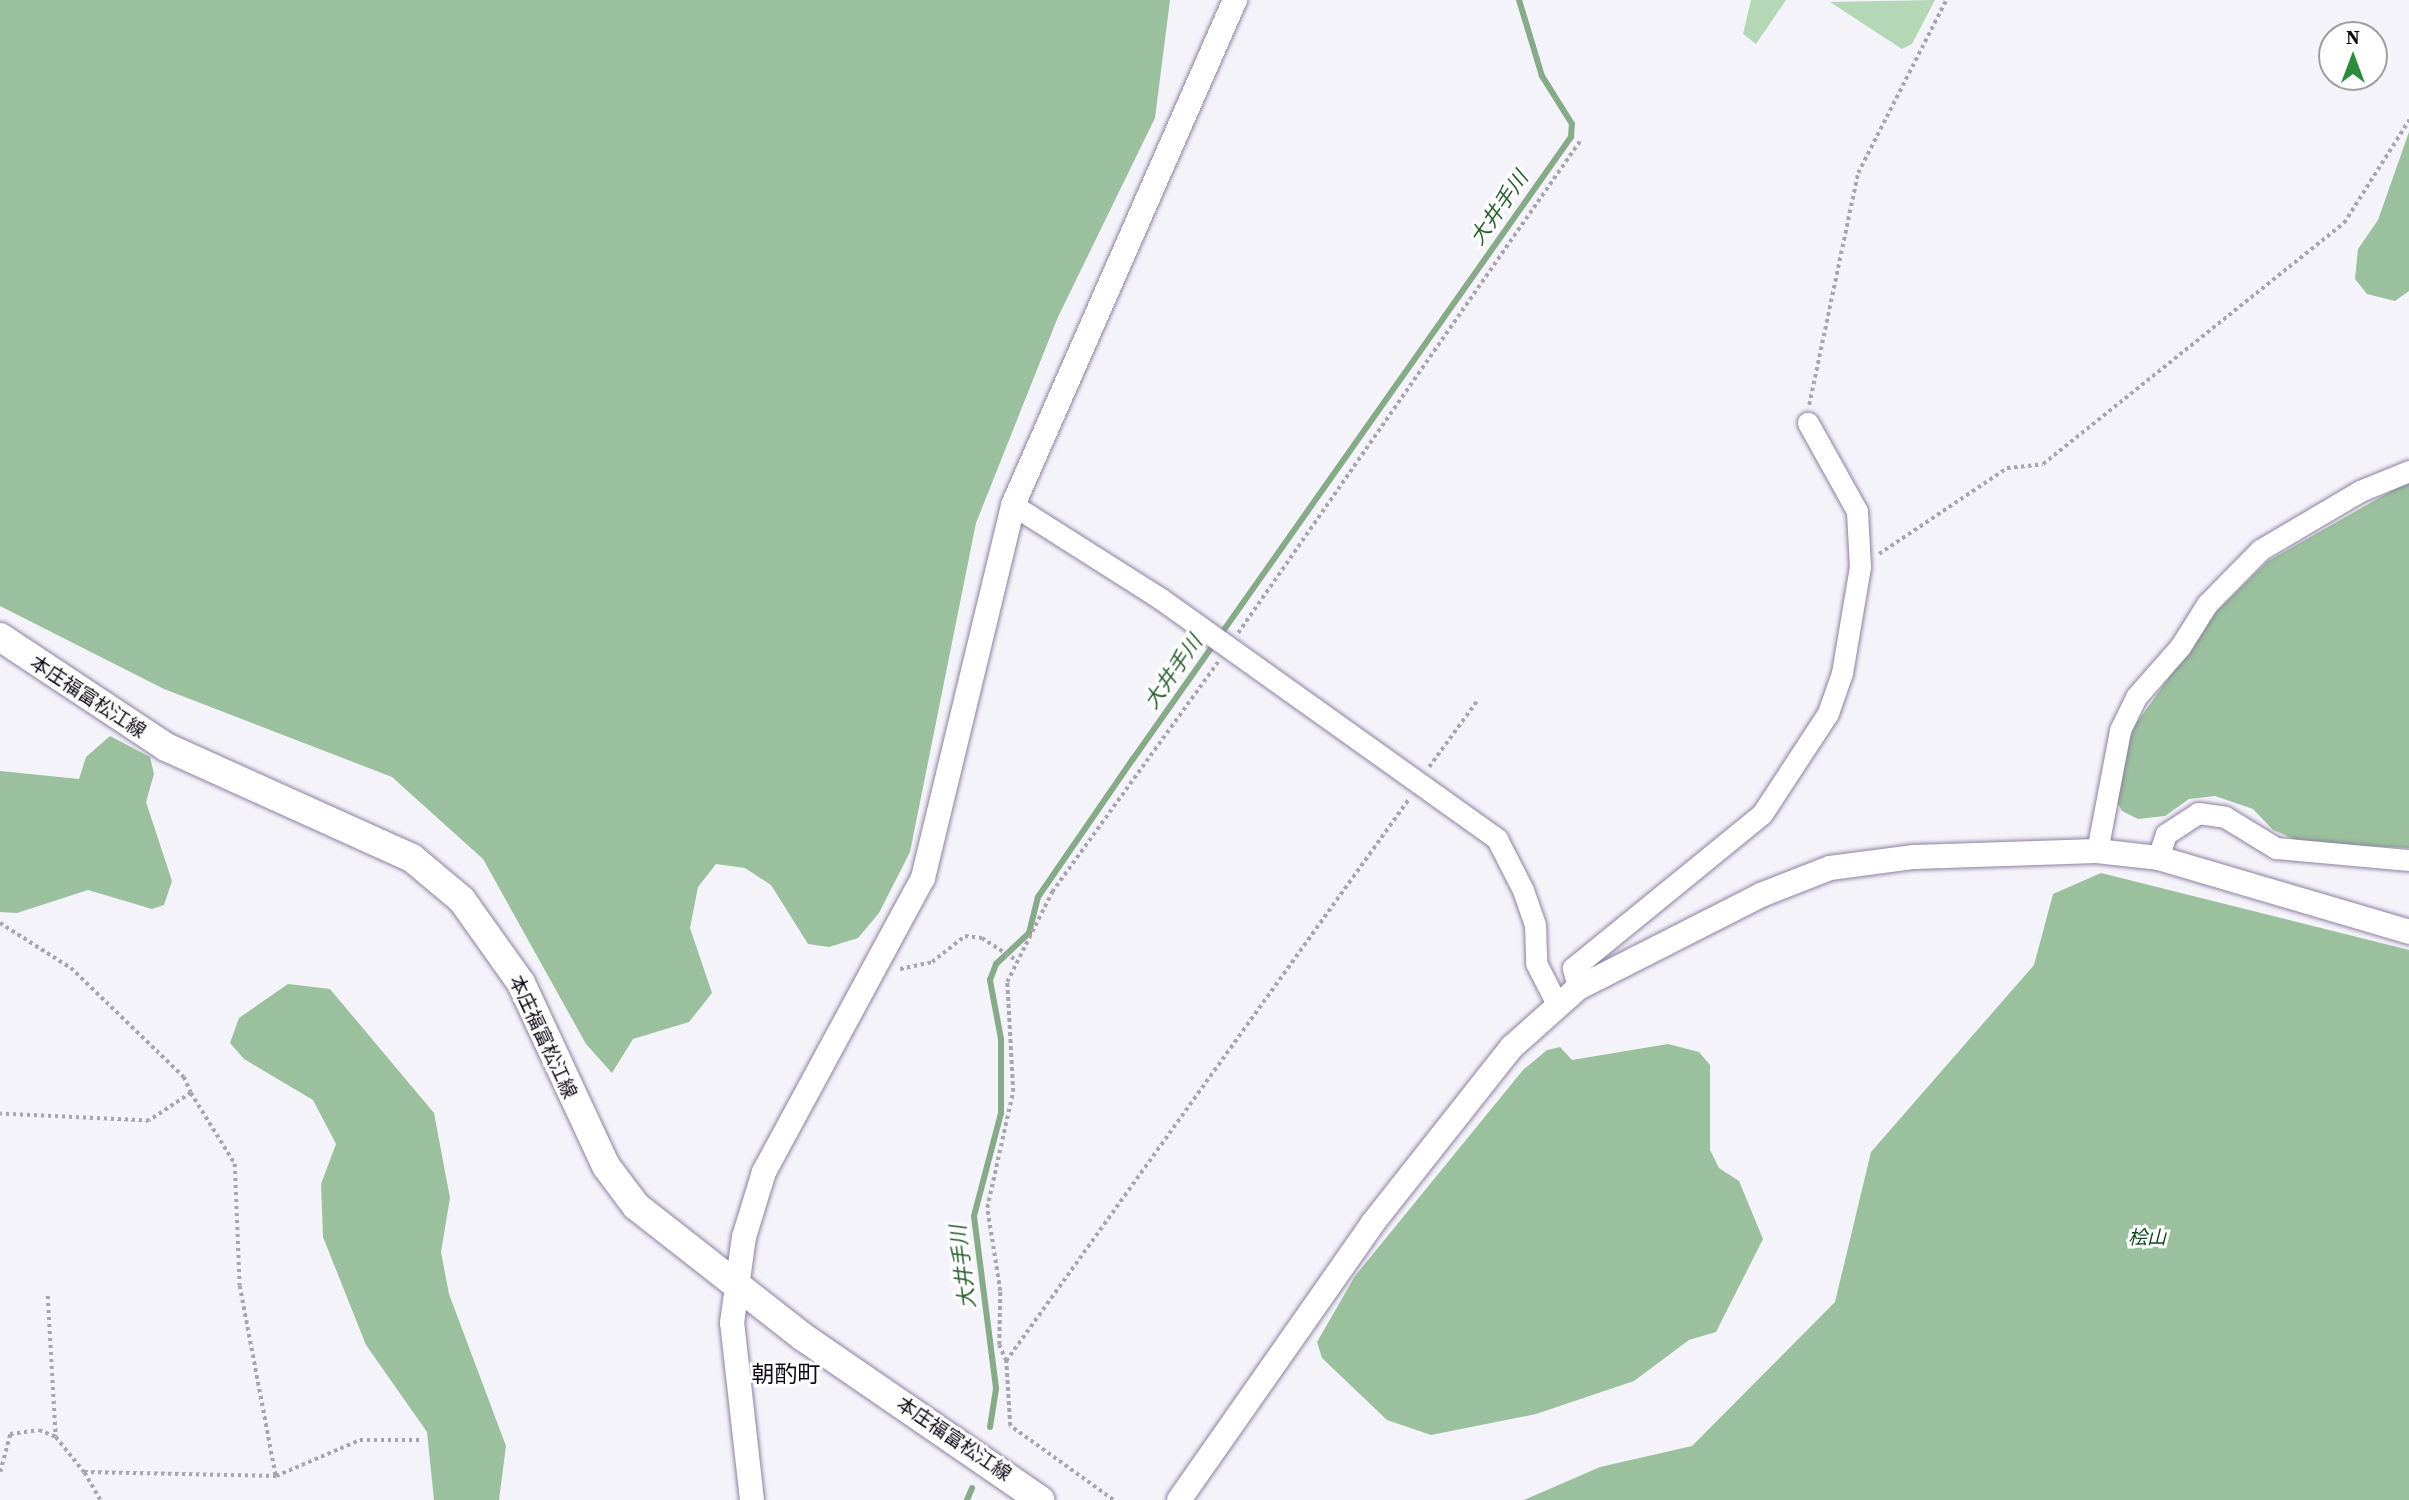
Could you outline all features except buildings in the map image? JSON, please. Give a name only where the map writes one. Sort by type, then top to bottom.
[{"type":"main road","name":"本庄福富松江線","points":[[0,638],[119,721],[358,829],[412,859],[462,900],[521,983],[606,1166],[636,1206],[735,1287],[1040,1500]]},
{"type":"street","points":[[752,1500],[733,1352],[735,1287],[764,1172],[906,918],[933,850],[1013,505],[1235,0]]},
{"type":"street","points":[[1578,988],[1573,968],[1762,814],[1788,780],[1835,693],[1860,567],[1857,510],[1808,423]]},
{"type":"street","points":[[2097,851],[2120,730],[2136,697],[2180,647],[2207,604],[2260,550],[2360,491],[2409,471]]},
{"type":"street","points":[[1013,505],[1043,520],[1422,779],[1497,839],[1523,890],[1535,925],[1536,963],[1556,1002]]},
{"type":"street","points":[[2158,859],[2166,834],[2198,813],[2225,817],[2276,848],[2409,860]]},
{"type":"street","points":[[1179,1500],[1372,1224],[1512,1047],[1556,1002],[1578,988],[1761,895],[1830,868],[1914,857],[2097,851],[2158,859],[2409,932]]},
{"type":"path","points":[[1808,423],[1818,347],[1858,173],[1946,0]]},
{"type":"path","points":[[1860,567],[2007,468],[2043,464],[2344,223],[2409,120]]},
{"type":"path","points":[[1113,1500],[1010,1426],[1006,1361],[999,1345],[1000,1291],[987,1208],[1013,1091],[1005,994],[1014,958],[1040,926],[1052,892],[1221,643],[1580,141]]},
{"type":"path","points":[[1006,1361],[1477,701]]},
{"type":"path","points":[[0,923],[71,968],[184,1077],[235,1164],[240,1286],[276,1476]]},
{"type":"path","points":[[899,968],[932,962],[959,937],[999,946],[1014,958]]},
{"type":"path","points":[[0,1114],[149,1121],[191,1093]]},
{"type":"path","points":[[48,1296],[56,1437]]},
{"type":"path","points":[[0,1472],[10,1434],[39,1430],[56,1437],[84,1472],[100,1500]]},
{"type":"path","points":[[84,1472],[276,1476],[359,1440],[419,1440]]},
{"type":"green space","points":[[0,0],[1170,0],[1155,118],[1058,317],[976,523],[910,852],[879,913],[858,938],[829,947],[808,944],[771,885],[745,868],[716,864],[698,887],[690,928],[712,993],[689,1022],[633,1039],[612,1073],[586,1044],[483,859],[392,777],[164,689],[0,606]]},
{"type":"green space","points":[[1751,0],[1786,0],[1756,44],[1743,34]]},
{"type":"green space","points":[[1935,0],[1912,44],[1902,49],[1830,2]]},
{"type":"green space","points":[[2409,132],[2409,291],[2395,301],[2367,294],[2355,279],[2358,249],[2378,220]]},
{"type":"green space","points":[[2409,481],[2409,848],[2304,843],[2273,830],[2253,809],[2215,796],[2189,799],[2165,816],[2138,819],[2122,811],[2114,796],[2133,728],[2215,613],[2268,561]]},
{"type":"green space","points":[[110,736],[150,757],[154,774],[146,802],[172,881],[164,905],[152,909],[88,890],[17,913],[0,912],[0,771],[79,779],[86,757]]},
{"type":"green space","name":"桧山","points":[[2101,873],[2409,950],[2409,1500],[1524,1500],[1600,1467],[1692,1446],[1835,1302],[1871,1152],[2034,965],[2053,894]]},
{"type":"green space","points":[[288,984],[330,989],[434,1113],[450,1198],[441,1252],[449,1294],[506,1446],[499,1500],[434,1500],[427,1432],[366,1345],[323,1237],[321,1184],[336,1144],[313,1100],[244,1059],[230,1043],[239,1018]]},
{"type":"green space","points":[[1668,1044],[1699,1052],[1710,1065],[1710,1150],[1719,1168],[1739,1181],[1763,1239],[1716,1332],[1689,1340],[1634,1381],[1536,1414],[1431,1435],[1387,1420],[1322,1358],[1317,1342],[1355,1276],[1523,1070],[1547,1050],[1560,1047],[1572,1060]]},
{"type":"waterway","name":"大井手川","points":[[990,1427],[996,1388],[974,1216],[1001,1113],[1001,1039],[990,980],[996,964],[1029,933],[1038,897],[1133,759],[1571,137],[1572,124],[1542,76],[1519,0]]},
{"type":"waterway","name":"大井手川","points":[[967,1500],[972,1488]]},
{"type":"district","name":"朝酌町","points":[[786,1374]]}]
